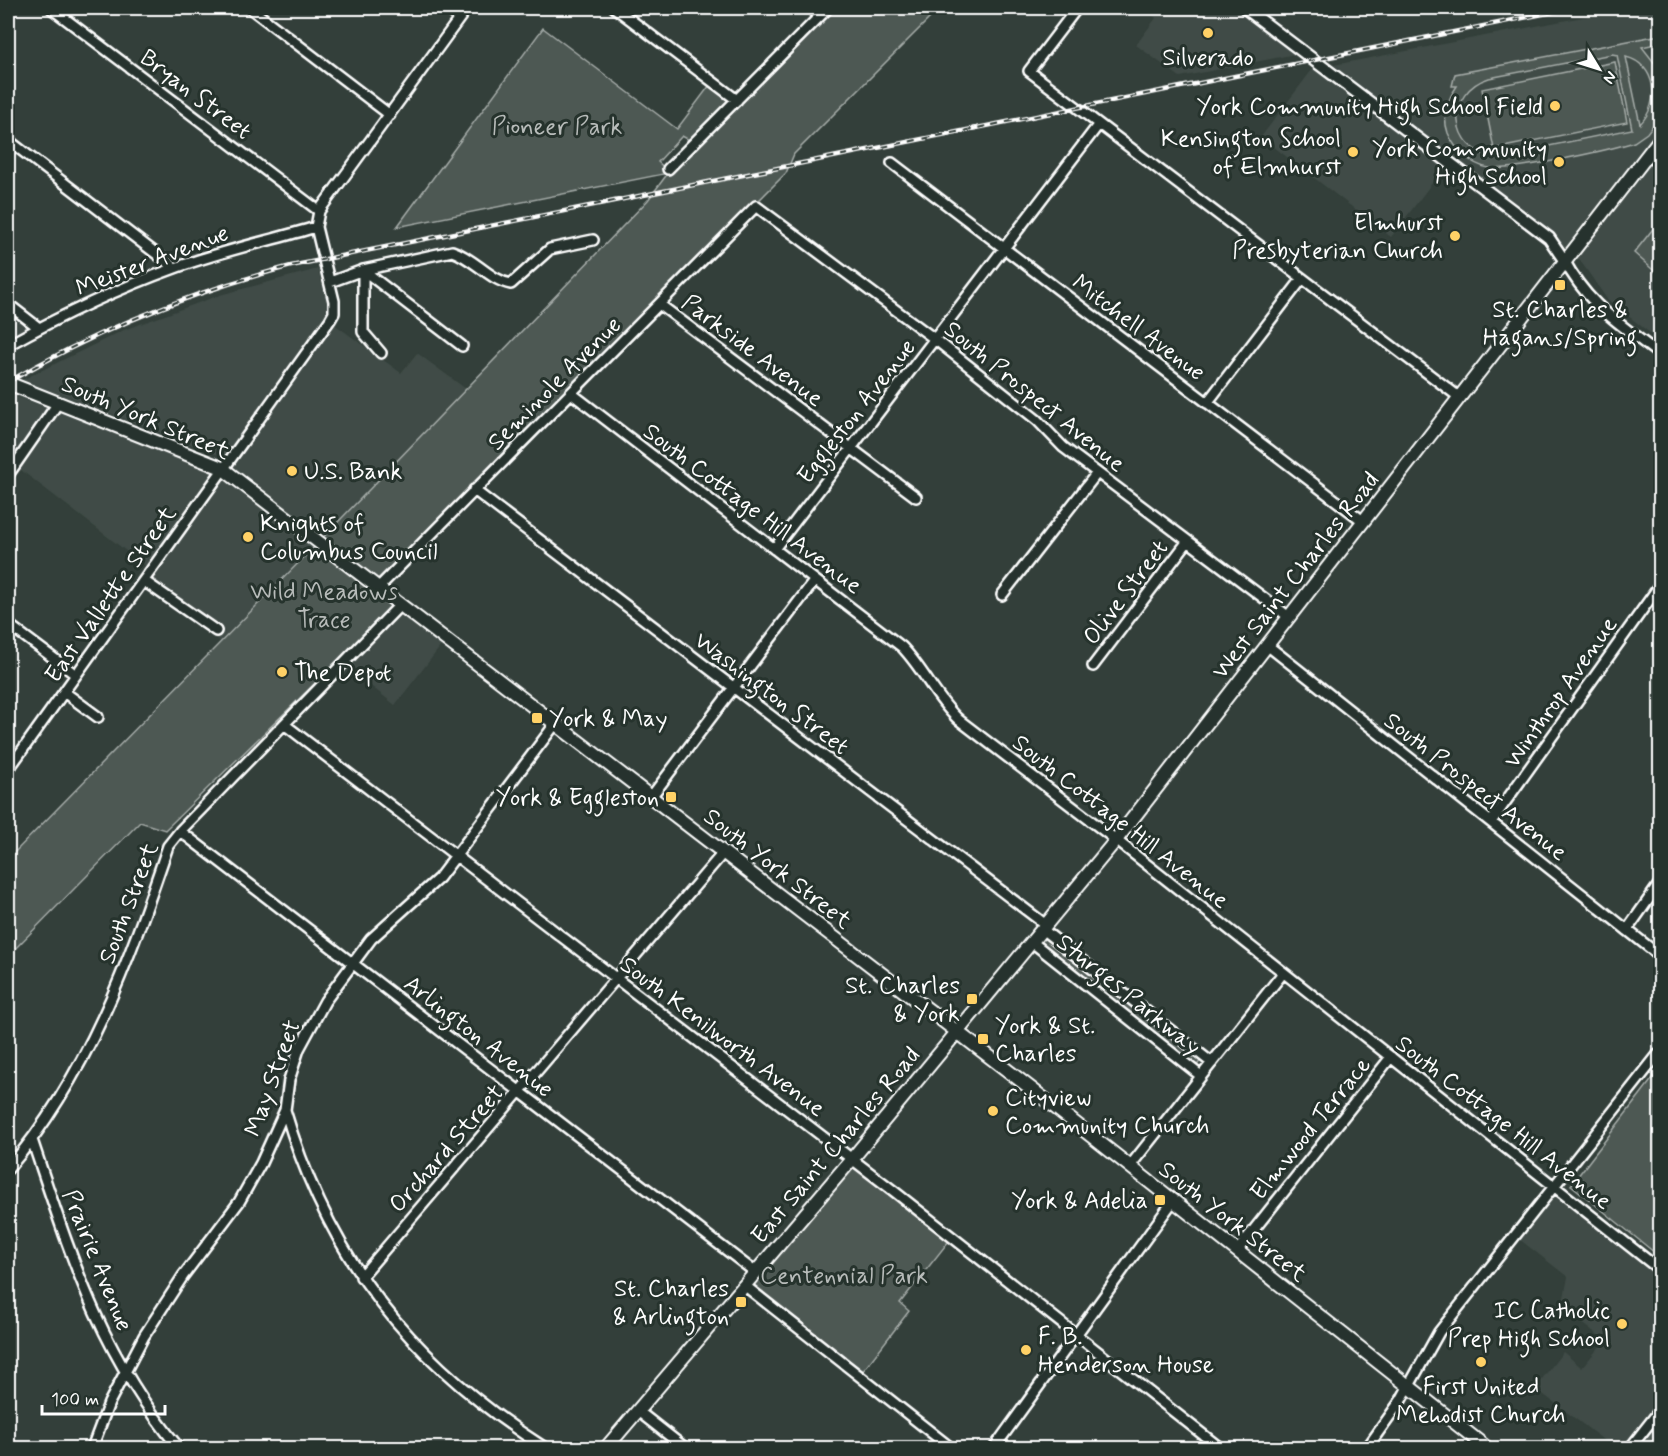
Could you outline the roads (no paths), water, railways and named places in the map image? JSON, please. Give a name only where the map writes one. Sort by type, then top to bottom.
[{"type":"main road","name":"West Saint Charles Road","points":[[957,1032],[1116,840],[1660,139]]},
{"type":"main road","name":"South York Street","points":[[8,383],[222,468],[1130,1166],[1487,1449]]},
{"type":"main road","name":"East Saint Charles Road","points":[[606,1449],[957,1032]]},
{"type":"street","name":"Bryan Street","points":[[51,8],[319,211]]},
{"type":"street","points":[[249,8],[390,115]]},
{"type":"street","points":[[446,8],[459,17]]},
{"type":"street","points":[[316,227],[319,211],[466,8]]},
{"type":"street","points":[[615,8],[737,100]]},
{"type":"street","points":[[668,168],[827,8]]},
{"type":"street","points":[[1077,8],[1029,71],[1459,398]]},
{"type":"street","points":[[1245,8],[1549,238],[1578,287],[1593,302],[1660,355]]},
{"type":"street","name":"Eggleston Avenue","points":[[774,549],[1099,124]]},
{"type":"street","points":[[8,140],[175,268]]},
{"type":"street","name":"Mitchell Avenue","points":[[892,162],[1363,521]]},
{"type":"street","name":"Seminole Avenue","points":[[379,587],[756,206]]},
{"type":"street","name":"South Prospect Avenue","points":[[756,206],[936,340],[1097,473],[1289,617]]},
{"type":"street","name":"Meister Avenue","points":[[8,345],[96,300],[175,268],[316,227]]},
{"type":"street","name":"East Vallette Street","points":[[8,770],[330,320],[335,308],[316,227]]},
{"type":"street","points":[[330,282],[363,270],[453,251],[462,254],[502,283],[511,284],[550,249],[593,240]]},
{"type":"street","points":[[363,270],[462,346]]},
{"type":"street","points":[[363,270],[363,332],[381,353]]},
{"type":"street","points":[[1207,403],[1302,279]]},
{"type":"street","points":[[8,304],[39,328]]},
{"type":"street","name":"Parkside Avenue","points":[[659,304],[916,497]]},
{"type":"street","name":"South Cottage Hill Avenue","points":[[571,393],[902,648],[918,666],[943,704],[959,720],[1116,840],[1660,1270]]},
{"type":"street","points":[[8,474],[58,403]]},
{"type":"street","points":[[1002,595],[1097,473]]},
{"type":"street","name":"Washington Street","points":[[474,490],[1044,927]]},
{"type":"street","name":"Olive Street","points":[[1093,666],[1188,542]]},
{"type":"street","points":[[651,797],[815,580]]},
{"type":"street","points":[[144,581],[216,631]]},
{"type":"street","name":"Winthrop Avenue","points":[[1491,822],[1660,585]]},
{"type":"street","name":"South Street","points":[[8,1169],[32,1140],[79,1065],[108,1009],[144,919],[168,846],[401,604]]},
{"type":"street","points":[[8,624],[76,675]]},
{"type":"street","name":"South Prospect Avenue","points":[[1267,645],[1660,956]]},
{"type":"street","points":[[64,692],[98,717]]},
{"type":"street","name":"May Street","points":[[92,1449],[125,1372],[162,1306],[248,1188],[285,1110],[289,1080],[299,1048],[325,1000],[381,929],[428,890],[556,723]]},
{"type":"street","name":"South Kenilworth Avenue","points":[[284,724],[852,1159],[1220,1449]]},
{"type":"street","name":"Arlington Avenue","points":[[180,831],[755,1272]]},
{"type":"street","name":"Orchard Street","points":[[361,1276],[723,853]]},
{"type":"street","points":[[1627,930],[1660,884]]},
{"type":"street","name":"Sturges Parkway","points":[[1044,927],[1212,1063]]},
{"type":"street","name":"Sturges Parkway","points":[[1032,942],[1201,1076]]},
{"type":"street","points":[[1130,1166],[1283,973]]},
{"type":"street","points":[[1367,1449],[1409,1386],[1439,1332],[1660,1052]]},
{"type":"street","name":"Elmwood Terrace","points":[[1237,1251],[1391,1057]]},
{"type":"street","points":[[285,1110],[312,1189],[361,1276],[402,1328],[443,1371],[480,1403],[545,1449]]},
{"type":"street","name":"Prairie Avenue","points":[[32,1140],[79,1279],[97,1320],[125,1372],[179,1449]]},
{"type":"street","points":[[994,1449],[1173,1201]]},
{"type":"street","points":[[744,1285],[951,1449]]},
{"type":"street","points":[[1630,1449],[1660,1410]]},
{"type":"street","points":[[638,1411],[685,1449]]},
{"type":"railway","points":[[8,382],[110,329],[145,314],[217,288],[291,266],[1573,8]]},
{"type":"place","name":"Silverado","points":[[1208,33]]},
{"type":"place","name":"York Community High School Field","points":[[1555,106]]},
{"type":"place","name":"Kensington School of Elmhurst","points":[[1353,152]]},
{"type":"place","name":"York Community High School","points":[[1559,162]]},
{"type":"place","name":"Elmhurst Presbyterian Church","points":[[1455,236]]},
{"type":"place","name":"St. Charles & Hagans/Spring","points":[[1560,285]]},
{"type":"place","name":"U.S. Bank","points":[[292,471]]},
{"type":"place","name":"Knights of Columbus Council","points":[[248,537]]},
{"type":"place","name":"The Depot","points":[[282,672]]},
{"type":"place","name":"York & May","points":[[537,718]]},
{"type":"place","name":"York & Eggleston","points":[[671,797]]},
{"type":"place","name":"St. Charles & York","points":[[972,999]]},
{"type":"place","name":"York & St. Charles","points":[[983,1039]]},
{"type":"place","name":"Cityview Community Church","points":[[993,1111]]},
{"type":"place","name":"York & Adelia","points":[[1160,1200]]},
{"type":"place","name":"St. Charles & Arlington","points":[[741,1302]]},
{"type":"place","name":"IC Catholic Prep High School","points":[[1622,1324]]},
{"type":"place","name":"F. B. Henderson House","points":[[1026,1350]]},
{"type":"place","name":"First United Mehodist Church","points":[[1481,1362]]},
{"type":"park label","name":"Pioneer Park","points":[[557,126]]},
{"type":"park label","name":"Wild Meadows Trace","points":[[324,605]]},
{"type":"park label","name":"Centennial Park","points":[[844,1275]]}]
